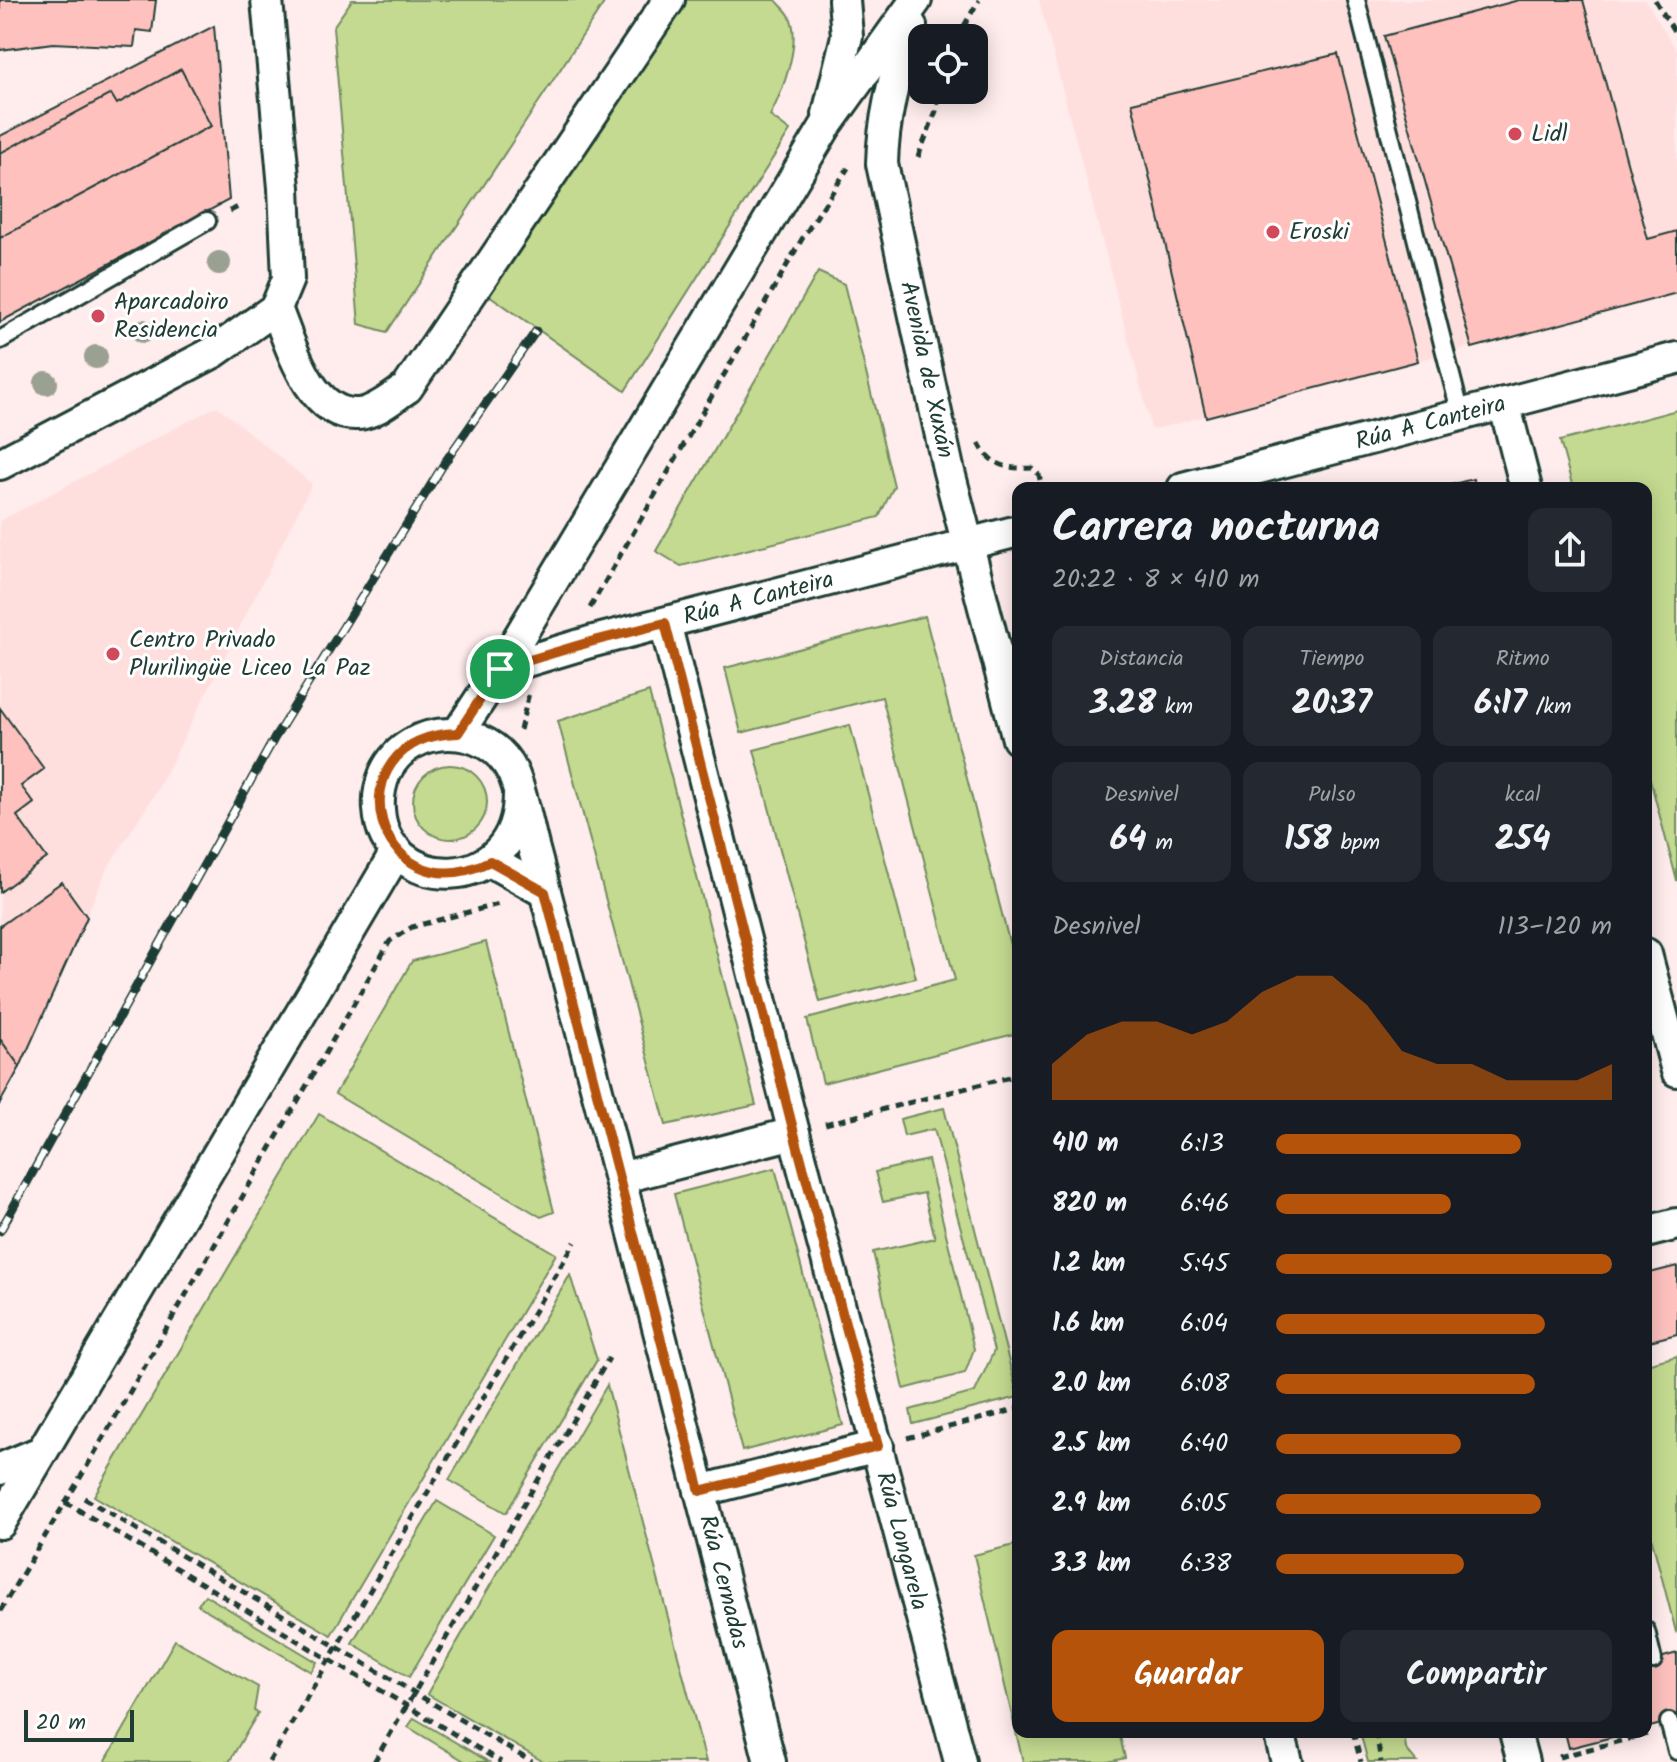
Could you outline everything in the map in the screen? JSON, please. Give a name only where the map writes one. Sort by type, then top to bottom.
[{"type":"street","points":[[0,464],[214,352],[276,308],[288,279],[284,188],[267,0]]},
{"type":"street","points":[[276,308],[311,389],[334,409],[359,414],[384,404],[407,388],[669,0]]},
{"type":"street","points":[[825,127],[847,36],[844,0]]},
{"type":"street","points":[[458,733],[500,669],[825,127],[918,0]]},
{"type":"street","name":"Avenida de Xuxán","points":[[918,0],[894,74],[882,141],[882,164],[968,545],[1012,716]]},
{"type":"street","name":"Rúa A Canteira","points":[[1208,482],[1677,358]]},
{"type":"street","points":[[1504,403],[1524,482]]},
{"type":"street","name":"Rúa A Canteira","points":[[500,669],[590,642],[1012,533]]},
{"type":"street","name":"Rúa Longarela","points":[[665,623],[890,1443],[960,1762]]},
{"type":"street","points":[[458,733],[480,740],[499,753],[513,772],[519,794],[519,813],[514,831],[490,861],[472,870],[442,873],[413,864],[397,851],[385,834],[379,813],[379,792],[386,771],[399,754],[416,741],[437,734],[458,733]]},
{"type":"street","name":"Rúa Cernadas","points":[[519,794],[770,1762]]},
{"type":"street","points":[[0,1523],[397,851]]},
{"type":"street","points":[[490,861],[545,892]]},
{"type":"street","points":[[1652,977],[1677,1071]]},
{"type":"street","points":[[620,1178],[806,1129]]},
{"type":"street","points":[[1652,1230],[1677,1224]]},
{"type":"street","points":[[700,1491],[890,1443]]},
{"type":"street","points":[[0,1469],[41,1452]]},
{"type":"street","points":[[1281,1738],[1287,1762]]},
{"type":"street","points":[[1517,1738],[1523,1762]]},
{"type":"lane","points":[[1356,0],[1461,415]]},
{"type":"lane","points":[[0,340],[207,221]]},
{"type":"lane","points":[[1652,1656],[1653,1660]]},
{"type":"lane","points":[[1669,1722],[1677,1751]]},
{"type":"path","points":[[965,24],[979,0]]},
{"type":"path","points":[[1655,0],[1677,36]]},
{"type":"path","points":[[916,162],[937,104]]},
{"type":"path","points":[[978,441],[991,460],[1006,469],[1032,468],[1041,482]]},
{"type":"path","points":[[806,1129],[1012,1077]]},
{"type":"path","points":[[269,1762],[575,1242]]},
{"type":"path","points":[[374,1762],[609,1358]]},
{"type":"path","points":[[890,1443],[1012,1411]]},
{"type":"path","points":[[84,1498],[532,1762]]},
{"type":"path","points":[[65,1502],[501,1762]]},
{"type":"path","points":[[1652,1732],[1655,1742]]},
{"type":"path","points":[[1355,1738],[1361,1762]]},
{"type":"path","points":[[1377,1738],[1381,1762]]},
{"type":"path","points":[[1559,1757],[1630,1738]]},
{"type":"shaded area","points":[[1039,0],[1645,0],[1677,51],[1677,293],[1152,430]]},
{"type":"shaded area","name":"Centro Privado Plurilingüe Liceo La Paz","points":[[217,406],[312,484],[159,787],[107,869],[20,1067],[0,1103],[0,521]]},
{"type":"green space","points":[[352,0],[606,0],[387,332],[359,324],[333,27]]},
{"type":"green space","points":[[687,0],[776,0],[788,13],[793,26],[792,52],[785,80],[770,116],[790,131],[625,391],[489,295]]},
{"type":"green space","points":[[818,272],[844,284],[894,486],[879,517],[681,566],[656,551]]},
{"type":"green space","points":[[1677,410],[1677,881],[1652,787],[1652,482],[1571,482],[1560,441]]},
{"type":"green space","points":[[925,616],[1012,953],[1012,1035],[823,1083],[807,1019],[955,980],[882,697],[741,733],[725,668]]},
{"type":"green space","points":[[649,692],[756,1105],[666,1125],[558,721]]},
{"type":"green space","points":[[850,725],[916,978],[820,1002],[754,750]]},
{"type":"green space","points":[[443,765],[457,765],[471,771],[481,781],[487,802],[485,816],[471,833],[457,839],[443,839],[429,833],[419,823],[413,809],[413,795],[419,781],[429,771]]},
{"type":"green space","points":[[486,942],[554,1212],[541,1217],[335,1094],[412,961]]},
{"type":"green space","points":[[944,1108],[1012,1374],[1012,1399],[913,1424],[910,1410],[975,1392],[994,1351],[934,1129],[904,1136],[900,1119]]},
{"type":"green space","points":[[319,1114],[556,1254],[331,1635],[94,1496]]},
{"type":"green space","points":[[928,1160],[974,1349],[965,1373],[904,1389],[873,1252],[935,1238],[924,1193],[883,1202],[875,1172]]},
{"type":"green space","points":[[775,1168],[843,1425],[742,1451],[674,1194]]},
{"type":"green space","points":[[570,1275],[597,1360],[506,1513],[449,1480]]},
{"type":"green space","points":[[1677,1356],[1676,1632],[1652,1540],[1652,1362]]},
{"type":"green space","points":[[607,1385],[706,1762],[544,1762],[427,1694]]},
{"type":"green space","points":[[437,1501],[494,1535],[409,1677],[352,1643]]},
{"type":"green space","points":[[1012,1546],[1012,1716],[974,1555]]},
{"type":"green space","points":[[205,1595],[317,1662],[311,1672],[198,1605]]},
{"type":"green space","points":[[175,1640],[258,1687],[254,1711],[258,1713],[229,1762],[105,1762]]},
{"type":"green space","points":[[414,1718],[489,1762],[466,1762],[408,1727]]},
{"type":"green space","points":[[1017,1738],[1120,1738],[1125,1758],[1108,1762],[1023,1762]]},
{"type":"green space","points":[[1362,1738],[1405,1738],[1406,1749],[1417,1762],[1368,1762]]},
{"type":"building","points":[[0,0],[156,0],[152,32],[136,30],[134,47],[53,43],[0,50]]},
{"type":"building","name":"Lidl","points":[[1519,0],[1583,0],[1648,239],[1677,231],[1677,293],[1472,348],[1384,36]]},
{"type":"building","points":[[214,26],[229,200],[0,322],[0,136]]},
{"type":"building","name":"Eroski","points":[[1338,54],[1418,361],[1206,417],[1132,103]]},
{"type":"building","points":[[181,69],[211,126],[0,238],[0,153],[111,94],[117,104]]},
{"type":"building","points":[[0,708],[44,769],[21,786],[34,803],[17,816],[47,858],[0,892]]},
{"type":"building","points":[[62,882],[87,917],[20,1067],[0,1039],[0,926]]},
{"type":"building","points":[[0,1039],[20,1067],[0,1103]]},
{"type":"building","points":[[1677,1266],[1677,1334],[1652,1340],[1652,1272]]},
{"type":"building","points":[[1677,1653],[1677,1720],[1652,1726],[1652,1660]]},
{"type":"building","points":[[1566,1738],[1608,1738],[1569,1748]]},
{"type":"railway","points":[[0,1231],[274,739],[445,462],[536,331]]},
{"type":"place","name":"Lidl","points":[[1515,134]]},
{"type":"place","name":"Eroski","points":[[1273,232]]},
{"type":"place","name":"Aparcadoiro Residencia","points":[[98,316]]},
{"type":"place","name":"Centro Privado Plurilingüe Liceo La Paz","points":[[113,654]]},
{"type":"route","points":[[665,623],[794,1133],[878,1446],[700,1491],[545,892],[490,861],[472,870],[452,873],[432,872],[413,864],[397,851],[385,834],[379,813],[379,792],[386,771],[399,754],[416,741],[437,734],[458,733],[500,669],[665,623]]}]
